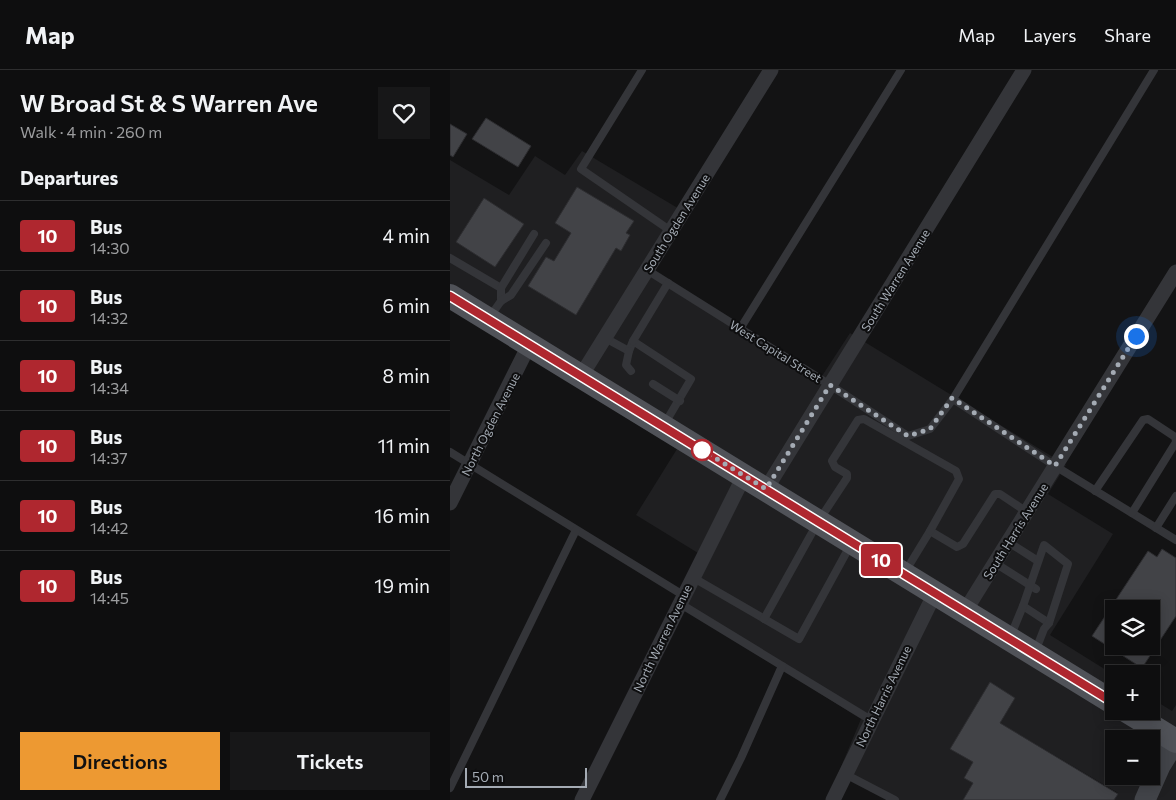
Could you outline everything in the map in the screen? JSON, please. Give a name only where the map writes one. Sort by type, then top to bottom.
[{"type":"main road","points":[[450,296],[494,310],[529,345],[1105,697]]},
{"type":"main road","points":[[1142,720],[1176,741],[1160,766],[1145,800]]},
{"type":"street","name":"South Ogden Avenue","points":[[581,376],[771,70]]},
{"type":"street","name":"South Warren Avenue","points":[[766,489],[1024,70]]},
{"type":"street","name":"South Harris Avenue","points":[[965,611],[1176,272]]},
{"type":"street","name":"North Ogden Avenue","points":[[450,503],[529,345]]},
{"type":"street","name":"North Warren Avenue","points":[[582,800],[744,476]]},
{"type":"street","name":"North Harris Avenue","points":[[833,800],[935,593]]},
{"type":"lane","points":[[642,70],[581,168],[671,232]]},
{"type":"lane","points":[[740,329],[901,70]]},
{"type":"lane","points":[[1154,70],[952,398],[1055,466],[1176,540]]},
{"type":"lane","points":[[494,310],[501,288],[534,234]]},
{"type":"lane","points":[[494,310],[511,295],[546,243]]},
{"type":"lane","points":[[450,258],[501,288]]},
{"type":"lane","name":"West Capital Street","points":[[647,270],[908,436],[930,429],[952,398]]},
{"type":"lane","points":[[631,371],[626,365],[633,341],[668,283]]},
{"type":"lane","points":[[605,338],[629,351]]},
{"type":"lane","points":[[633,341],[691,380],[680,401],[663,426]]},
{"type":"lane","points":[[653,384],[680,401]]},
{"type":"lane","points":[[764,619],[818,522],[847,478],[847,474],[835,467],[832,461],[858,420],[864,419],[956,471],[959,479],[904,574]]},
{"type":"lane","points":[[1095,491],[1143,420],[1148,419],[1175,437],[1176,442],[1132,513]]},
{"type":"lane","points":[[450,452],[576,530],[782,666],[871,720]]},
{"type":"lane","points":[[930,531],[957,547],[963,544],[995,494],[1000,494],[1027,512]]},
{"type":"lane","points":[[1156,528],[1176,496]]},
{"type":"lane","points":[[450,788],[576,530]]},
{"type":"lane","points":[[692,577],[799,639],[852,542]]},
{"type":"lane","points":[[1008,542],[1038,566]]},
{"type":"lane","points":[[1010,639],[1033,587],[1044,545],[1068,564],[1059,583],[1049,623],[1044,629],[1034,654]]},
{"type":"lane","points":[[995,563],[1033,587]]},
{"type":"lane","points":[[1023,606],[1049,623]]},
{"type":"lane","points":[[720,800],[782,666]]},
{"type":"lane","points":[[845,774],[895,800]]},
{"type":"shaded area","points":[[582,151],[681,210],[645,266],[822,376],[850,333],[1066,465],[1048,494],[1113,534],[1050,635],[1105,669],[1105,720],[1160,720],[1160,704],[1172,711],[1176,705],[1176,800],[1114,800],[1118,793],[1000,723],[1015,698],[990,683],[950,749],[973,762],[964,777],[973,783],[963,800],[889,800],[838,774],[861,719],[674,602],[698,553],[636,515],[677,449],[450,309],[450,160],[509,195],[535,156],[565,175]]},
{"type":"building","points":[[486,118],[531,146],[518,167],[472,139]]},
{"type":"building","points":[[450,124],[467,134],[453,157],[450,155]]},
{"type":"building","points":[[577,187],[634,221],[626,233],[630,235],[621,251],[616,248],[576,315],[528,286],[546,257],[554,261],[571,233],[555,223]]},
{"type":"building","points":[[484,198],[524,224],[495,267],[456,242]]},
{"type":"building","points":[[1162,549],[1176,558],[1176,616],[1160,640],[1160,600],[1116,600],[1148,551],[1157,557]]},
{"type":"building","points":[[1105,616],[1105,644],[1092,636]]},
{"type":"building","points":[[1122,655],[1150,655],[1144,665],[1137,665]]},
{"type":"building","points":[[990,682],[1015,698],[1000,723],[1118,794],[1114,800],[963,800],[973,783],[964,778],[973,762],[950,749]]},
{"type":"bus line","name":"10","points":[[450,296],[1105,697]]},
{"type":"route","points":[[702,450],[766,489],[830,385],[908,436],[930,429],[952,398],[1055,466],[1136,336]]}]
